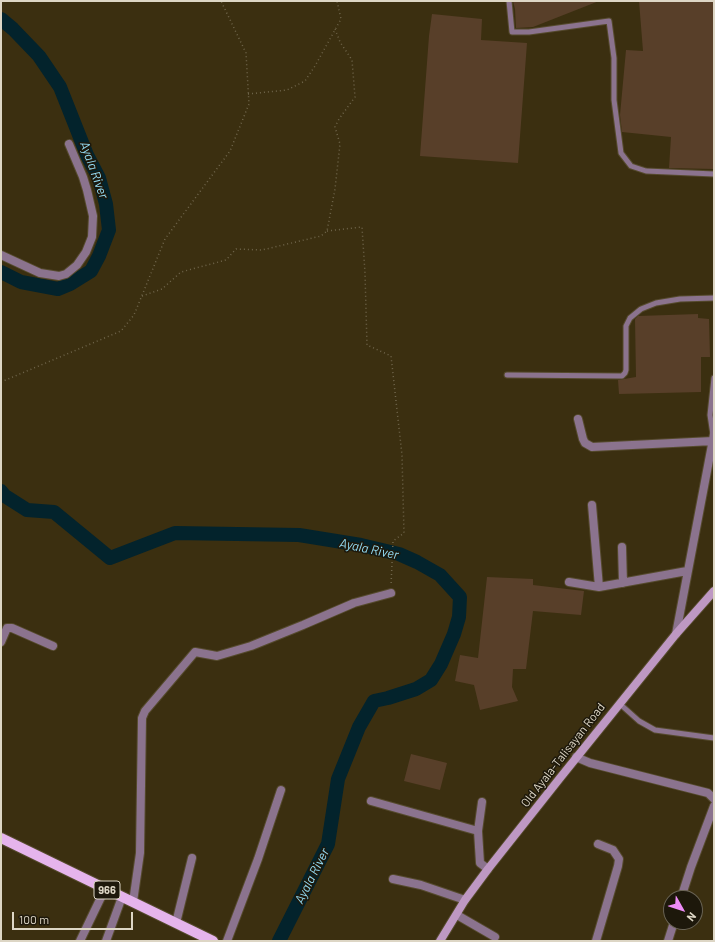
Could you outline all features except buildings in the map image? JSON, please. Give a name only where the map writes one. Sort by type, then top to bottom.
[{"type":"main road","name":"966","points":[[1,838],[213,941]]},
{"type":"street","points":[[1,255],[40,273],[59,276],[66,274],[77,265],[86,252],[92,237],[93,228],[90,202],[84,177],[69,144]]},
{"type":"street","points":[[578,420],[583,439],[588,446],[592,447],[714,437],[676,634]]},
{"type":"street","points":[[592,505],[599,587]]},
{"type":"street","points":[[622,547],[623,583]]},
{"type":"street","points":[[569,582],[599,587],[687,571]]},
{"type":"street","name":"Old Ayala-Talisayan Road","points":[[440,941],[465,900],[488,869],[576,757],[676,634],[714,591]]},
{"type":"street","points":[[133,902],[140,853],[142,718],[145,711],[195,652],[218,656],[251,646],[354,603],[391,593]]},
{"type":"street","points":[[1,642],[7,628],[12,628],[53,646]]},
{"type":"street","points":[[576,757],[590,763],[708,793],[714,799]]},
{"type":"street","points":[[227,941],[258,859],[281,790]]},
{"type":"street","points":[[371,802],[478,830]]},
{"type":"street","points":[[482,802],[478,830],[480,863],[488,869]]},
{"type":"street","points":[[684,890],[714,806]]},
{"type":"street","points":[[596,941],[618,866],[618,860],[614,850],[598,844]]},
{"type":"street","points":[[176,923],[192,858]]},
{"type":"street","points":[[393,879],[421,885],[465,900]]},
{"type":"street","points":[[80,941],[105,889]]},
{"type":"street","points":[[106,941],[122,897]]},
{"type":"street","points":[[457,915],[495,937]]},
{"type":"street","points":[[668,941],[671,930]]},
{"type":"lane","points":[[510,1],[512,32],[529,32],[609,21],[614,58],[614,100],[621,153],[631,166],[646,171],[714,174]]},
{"type":"lane","points":[[507,375],[622,376],[626,370],[626,326],[630,318],[641,308],[656,303],[714,298]]},
{"type":"lane","points":[[714,378],[710,415],[714,437]]},
{"type":"lane","points":[[620,704],[639,721],[655,730],[714,738]]},
{"type":"path","points":[[1,382],[121,331],[134,315],[165,239],[230,151],[248,104],[246,53],[221,1]]},
{"type":"path","points":[[248,94],[287,90],[305,81],[340,19],[337,1]]},
{"type":"path","points":[[327,231],[335,189],[340,144],[335,127],[355,97],[352,60],[340,42],[335,29]]},
{"type":"path","points":[[141,297],[162,289],[181,272],[226,260],[236,249],[262,250],[321,236],[327,231],[362,227],[367,345],[391,356],[402,454],[404,533],[393,541],[391,593]]},
{"type":"waterway","name":"Ayala River","points":[[1,19],[13,29],[39,56],[60,87],[87,155],[99,178],[106,204],[109,230],[99,256],[91,271],[70,284],[58,289],[21,282],[1,272]]},
{"type":"waterway","name":"Ayala River","points":[[1,491],[5,496],[27,510],[54,512],[110,558],[175,533],[299,535],[361,545],[399,554],[440,575],[460,597],[459,617],[454,634],[441,664],[431,680],[416,689],[374,701],[359,727],[338,779],[328,844],[279,941]]}]
